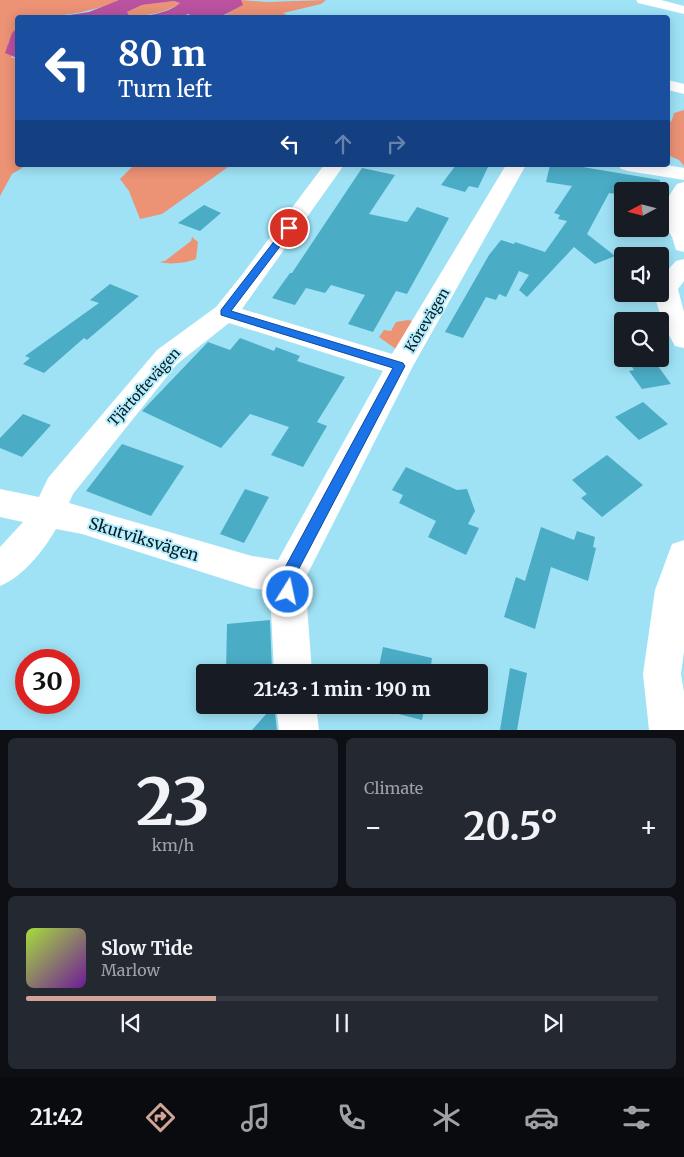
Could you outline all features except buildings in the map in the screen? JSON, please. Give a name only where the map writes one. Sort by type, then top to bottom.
[{"type":"street","points":[[651,4],[684,10]]},
{"type":"street","points":[[670,86],[684,89]]},
{"type":"street","name":"Tjärtoftevägen","points":[[0,570],[40,529],[50,513],[59,487],[167,357],[224,313],[250,282],[333,167]]},
{"type":"street","name":"Körevägen","points":[[287,578],[399,366],[515,167]]},
{"type":"street","points":[[640,167],[684,174]]},
{"type":"street","points":[[684,188],[674,206],[672,219],[683,237],[684,245]]},
{"type":"street","points":[[684,266],[665,288],[672,315],[679,333],[684,339]]},
{"type":"street","points":[[224,313],[399,366]]},
{"type":"street","name":"Skutviksvägen","points":[[0,503],[50,513],[141,537],[252,572],[287,578]]},
{"type":"street","points":[[669,730],[662,674],[673,590],[684,555]]},
{"type":"street","points":[[287,578],[292,664]]},
{"type":"street","points":[[297,714],[299,730]]},
{"type":"shaded area","points":[[0,0],[119,0],[94,9],[69,14],[15,15],[15,31],[8,43],[12,58],[15,58],[15,167],[24,167],[12,174],[0,196]]},
{"type":"shaded area","points":[[119,0],[241,0],[243,5],[224,15],[150,15],[163,12],[180,3],[174,1],[142,5],[127,12],[129,15],[69,15],[89,12]]},
{"type":"shaded area","points":[[241,0],[267,2],[326,0],[321,4],[283,13],[287,15],[225,15],[242,5]]},
{"type":"shaded area","points":[[174,1],[180,3],[170,9],[156,13],[129,15],[127,12],[142,5]]},
{"type":"shaded area","points":[[15,30],[15,57],[5,53],[12,33]]},
{"type":"shaded area","points":[[684,110],[684,166],[679,160],[670,156],[670,122],[674,113]]},
{"type":"shaded area","points":[[132,167],[228,167],[162,214],[140,219],[129,191],[120,179]]},
{"type":"shaded area","points":[[192,237],[198,242],[196,259],[178,263],[160,262],[165,261],[191,241]]},
{"type":"shaded area","points":[[408,320],[417,322],[400,352],[379,337],[384,330],[391,331],[396,322]]},
{"type":"route","points":[[288,592],[287,578],[399,366],[224,313],[250,282],[289,228]]}]
